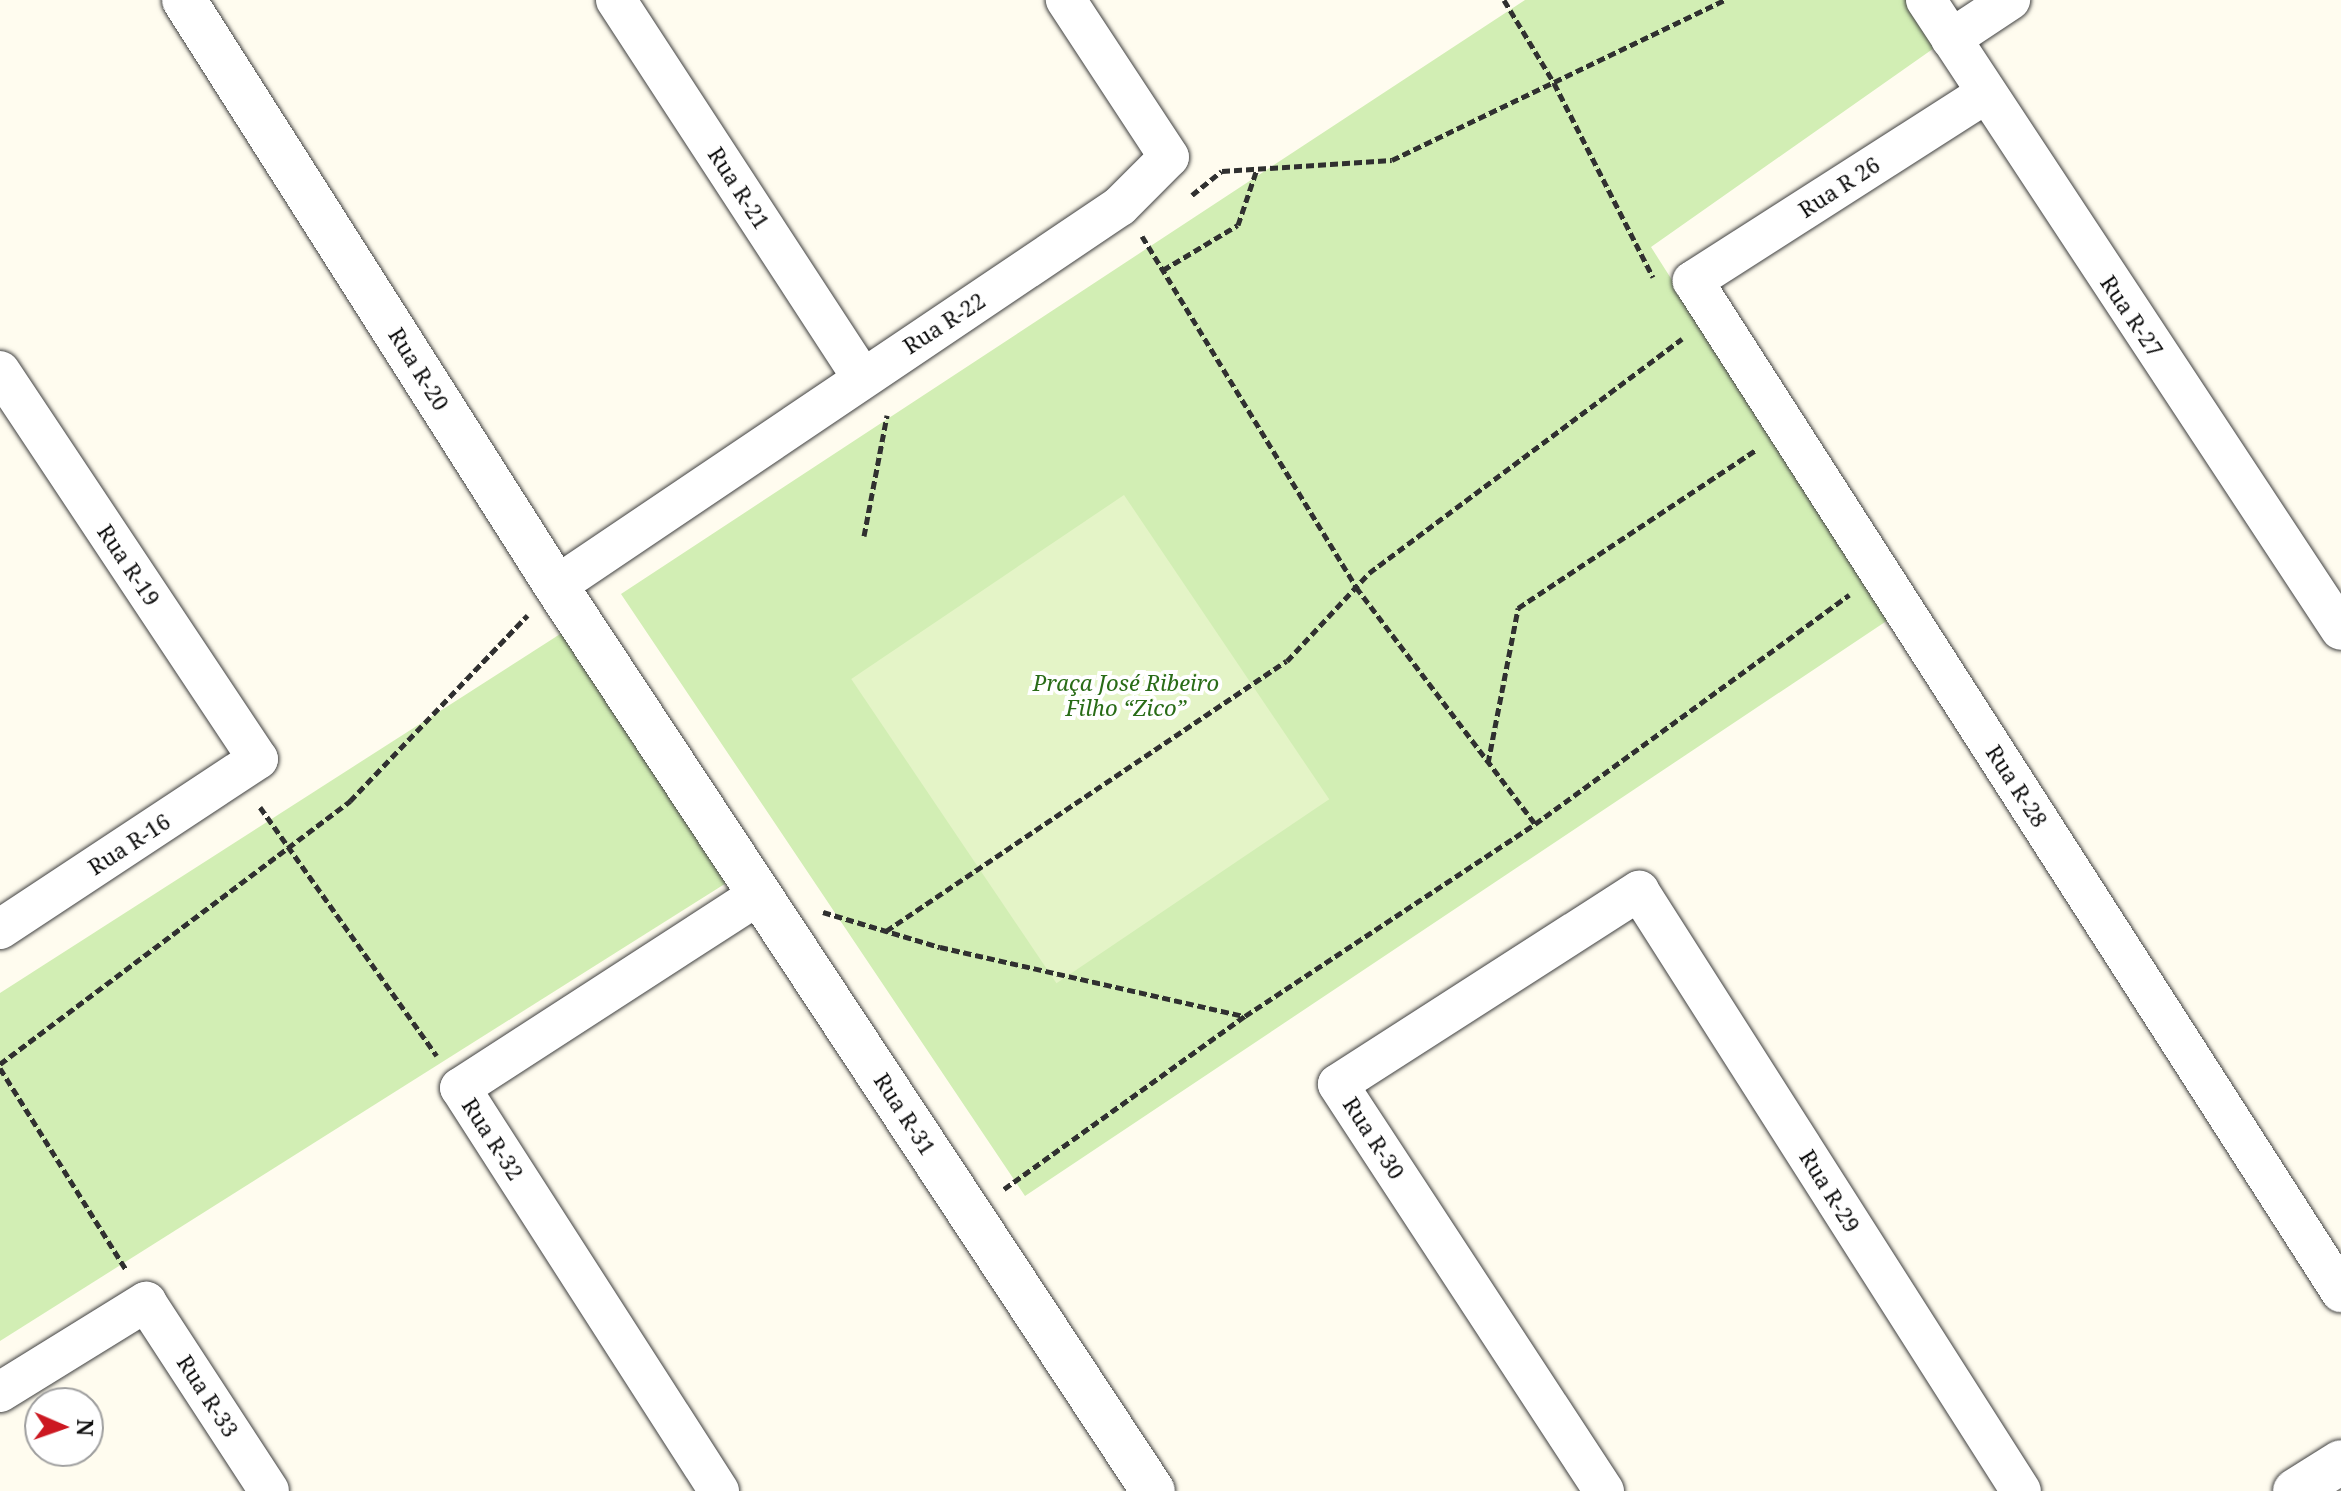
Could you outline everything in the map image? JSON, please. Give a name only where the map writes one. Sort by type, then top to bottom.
[{"type":"street","name":"Rua R-20","points":[[184,0],[556,586],[656,737]]},
{"type":"street","name":"Rua R-21","points":[[616,0],[862,377]]},
{"type":"street","name":"Rua R-22","points":[[556,586],[862,377],[1135,228],[1169,157],[1066,0]]},
{"type":"street","name":"Rua R-27","points":[[1926,0],[1985,94],[2341,630]]},
{"type":"street","points":[[1951,39],[2010,0]]},
{"type":"street","name":"Rua R 26","points":[[1693,281],[1985,94]]},
{"type":"street","name":"Rua R-28","points":[[1693,281],[2341,1292]]},
{"type":"street","name":"Rua R-19","points":[[0,371],[247,766]]},
{"type":"street","name":"Rua R-31","points":[[656,737],[1153,1491]]},
{"type":"street","name":"Rua R-16","points":[[0,929],[247,766]]},
{"type":"street","name":"Rua R-30","points":[[1604,1491],[1338,1084],[1639,891]]},
{"type":"street","name":"Rua R-29","points":[[1639,891],[2021,1491]]},
{"type":"street","name":"Rua R-32","points":[[719,1491],[460,1088],[760,894]]},
{"type":"street","points":[[0,1392],[146,1302]]},
{"type":"street","name":"Rua R-33","points":[[146,1302],[269,1491]]},
{"type":"street","points":[[2295,1491],[2341,1462]]},
{"type":"path","points":[[1186,199],[1222,171],[1392,160],[1724,0]]},
{"type":"path","points":[[1163,270],[1238,225],[1257,169]]},
{"type":"path","points":[[1135,228],[1356,587],[1535,824]]},
{"type":"path","points":[[886,931],[1287,661],[1356,587],[1515,462],[1715,315]]},
{"type":"path","points":[[875,417],[887,415],[899,406]]},
{"type":"path","points":[[864,536],[887,415]]},
{"type":"path","points":[[1488,763],[1518,608],[1788,429]]},
{"type":"path","points":[[970,1213],[1245,1016],[1535,824],[1880,573]]},
{"type":"path","points":[[146,1302],[0,1066],[350,801],[556,586]]},
{"type":"path","points":[[247,766],[289,847],[460,1088]]},
{"type":"path","points":[[760,894],[886,931],[1245,1016]]},
{"type":"green space","name":"Praça José Ribeiro Filho “Zico”","points":[[1525,0],[1908,0],[1937,46],[1651,247],[1888,620],[1025,1196],[621,594]]},
{"type":"green space","points":[[1124,495],[1329,799],[1056,983],[851,679]]},
{"type":"green space","points":[[568,629],[731,880],[0,1341],[0,993]]}]
